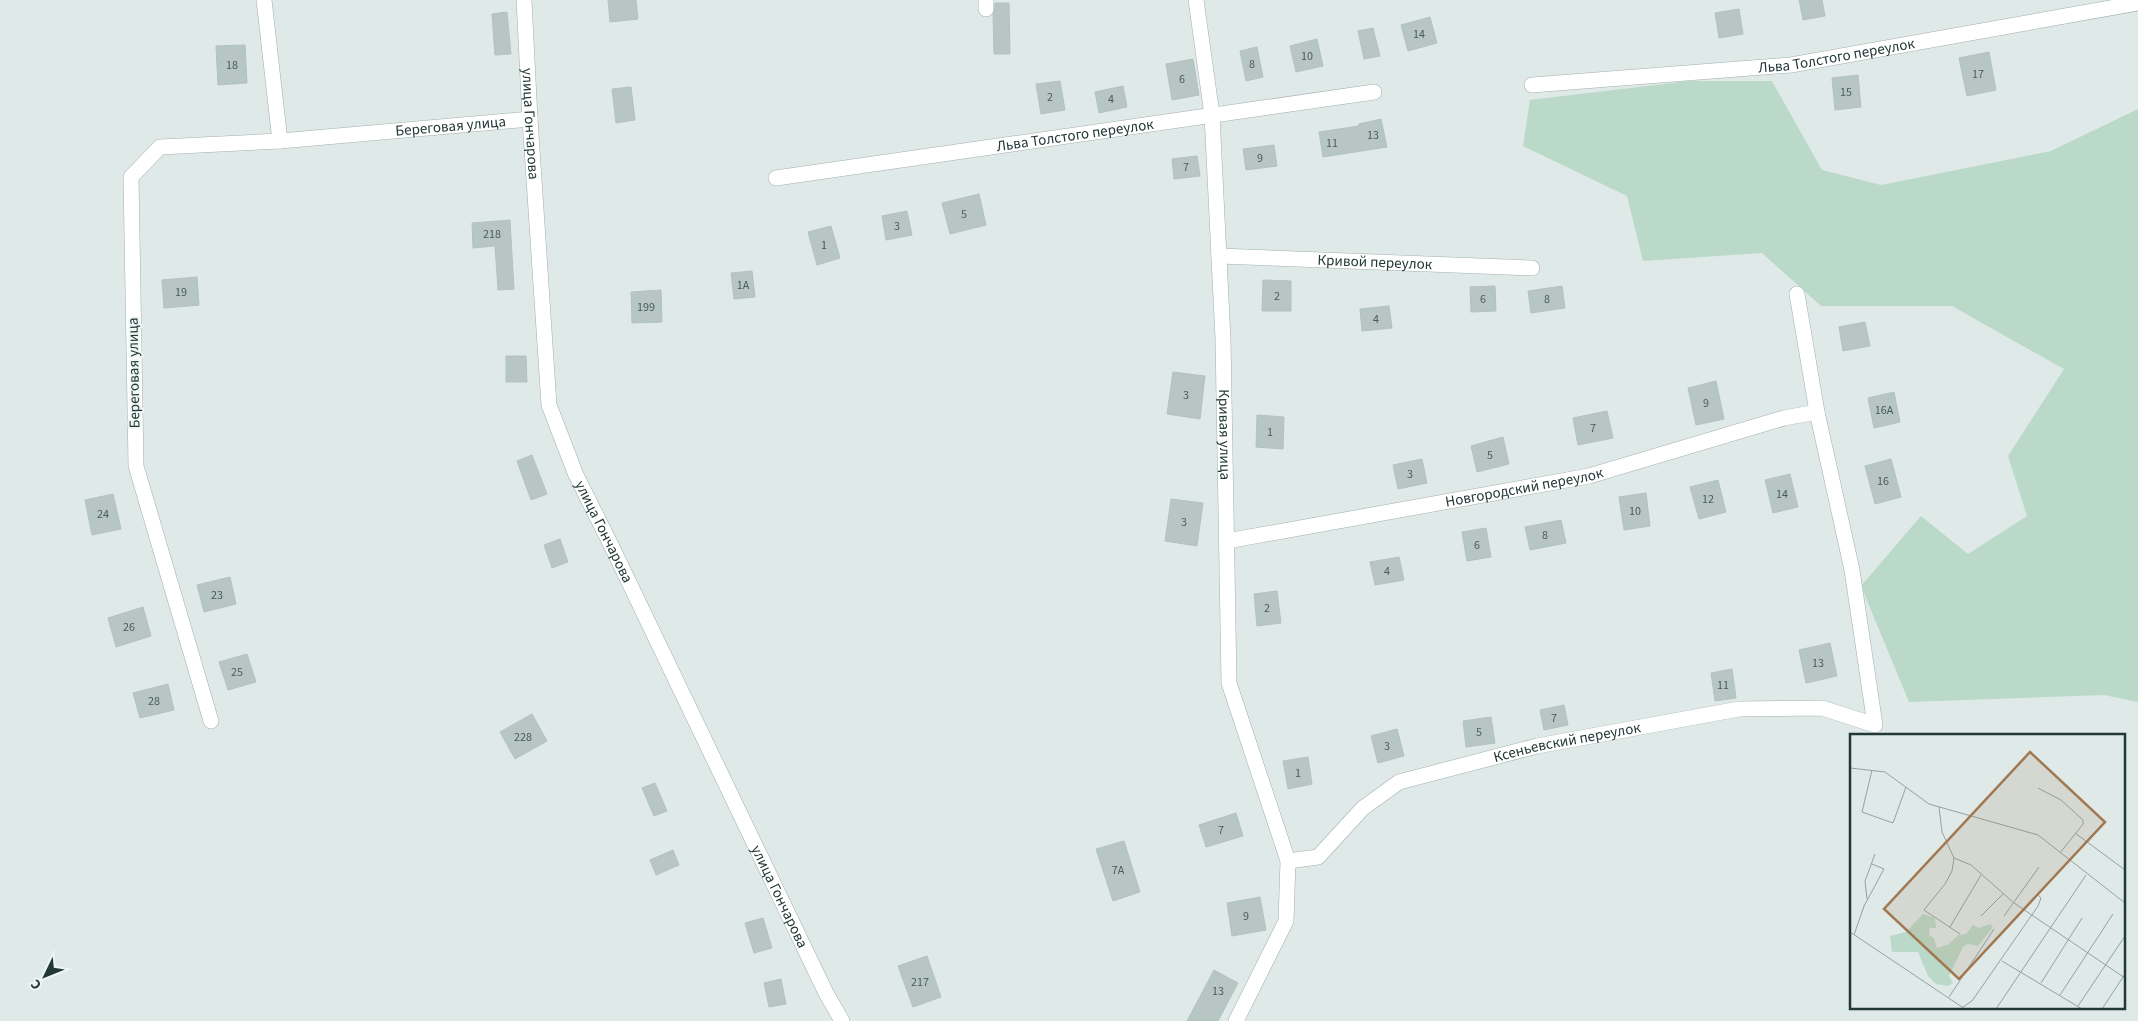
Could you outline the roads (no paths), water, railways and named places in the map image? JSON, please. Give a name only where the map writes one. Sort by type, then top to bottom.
[{"type":"street","points":[[264,0],[280,141]]},
{"type":"street","name":"улица Гончарова","points":[[524,0],[549,405],[576,475],[614,549],[826,993],[842,1021]]},
{"type":"street","name":"Кривая улица","points":[[1196,0],[1212,115],[1219,256],[1223,339],[1229,683],[1288,861]]},
{"type":"street","name":"Льва Толстого переулок","points":[[1532,85],[1791,65],[2138,3]]},
{"type":"street","name":"Льва Толстого переулок","points":[[776,178],[1374,92]]},
{"type":"street","name":"Береговая улица","points":[[210,721],[136,466],[131,177],[160,147],[280,141],[530,119]]},
{"type":"street","name":"Кривой переулок","points":[[1219,256],[1532,268]]},
{"type":"street","points":[[1798,294],[1817,412]]},
{"type":"street","name":"Новгородский переулок","points":[[1227,541],[1589,476],[1784,418],[1817,412]]},
{"type":"street","name":"Ксеньевский переулок","points":[[1288,861],[1318,857],[1363,808],[1399,782],[1537,746],[1739,709],[1822,708],[1876,725],[1852,570],[1817,412]]},
{"type":"street","points":[[1236,1021],[1286,922],[1288,861]]}]
